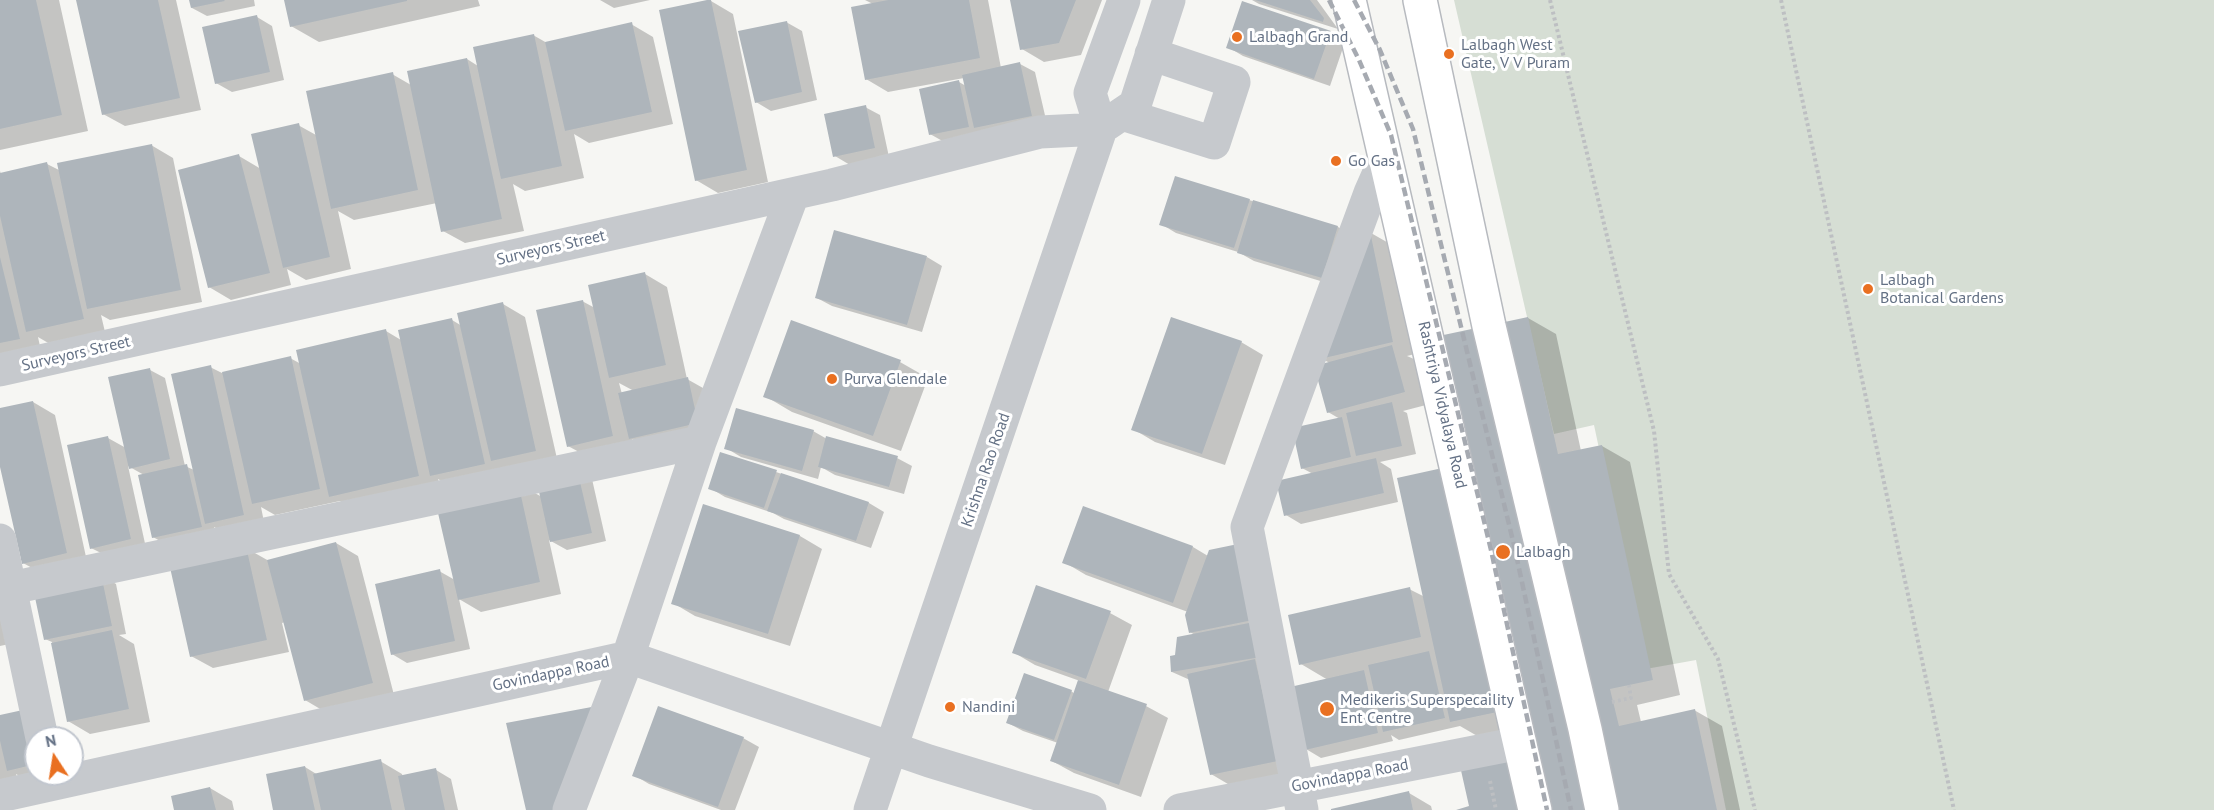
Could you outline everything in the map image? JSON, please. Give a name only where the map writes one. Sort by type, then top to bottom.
[{"type":"main road","name":"Rashtriya Vidyalaya Road","points":[[1349,0],[1535,810]]},
{"type":"main road","points":[[1420,0],[1489,326],[1585,729],[1602,810]]},
{"type":"street","points":[[1124,0],[1090,93],[1111,122],[1214,143],[1234,82],[1152,54]]},
{"type":"street","name":"Krishna Rao Road","points":[[870,810],[1111,122],[1135,105],[1169,0]]},
{"type":"street","name":"Surveyors Street","points":[[0,370],[793,194],[1040,132],[1111,122]]},
{"type":"street","points":[[1299,798],[1247,527],[1370,193],[1385,159]]},
{"type":"street","points":[[569,810],[628,657],[700,442],[793,194]]},
{"type":"street","points":[[11,588],[700,442]]},
{"type":"street","points":[[0,540],[40,726]]},
{"type":"street","name":"Govindappa Road","points":[[0,796],[52,790],[628,657],[892,748],[1090,810]]},
{"type":"street","name":"Govindappa Road","points":[[1180,810],[1299,798],[1520,743]]},
{"type":"path","points":[[1550,0],[1654,431],[1669,574],[1718,659],[1755,810]]},
{"type":"path","points":[[1781,0],[1954,810]]},
{"type":"path","points":[[1602,704],[1631,698],[1629,685]]},
{"type":"shaded area","name":"Lalbagh Botanical Gardens","points":[[1454,0],[2214,0],[2214,810],[1726,810],[1696,660],[1646,669],[1594,425],[1554,434]]},
{"type":"building","points":[[0,0],[36,0],[62,115],[0,129]]},
{"type":"building","points":[[76,0],[158,0],[180,98],[102,115]]},
{"type":"building","points":[[189,0],[224,0],[225,1],[191,8]]},
{"type":"building","points":[[284,0],[407,0],[407,1],[290,27]]},
{"type":"building","points":[[711,0],[747,170],[695,181],[659,10]]},
{"type":"building","points":[[888,0],[969,0],[980,58],[865,80],[851,7]]},
{"type":"building","points":[[1010,0],[1076,0],[1059,43],[1020,50]]},
{"type":"building","points":[[1255,0],[1310,0],[1324,18],[1323,22]]},
{"type":"building","points":[[1242,1],[1331,31],[1314,79],[1226,48]]},
{"type":"building","points":[[257,15],[270,72],[215,84],[202,27]]},
{"type":"building","points":[[787,21],[802,92],[755,103],[738,31]]},
{"type":"building","points":[[632,22],[652,112],[565,131],[545,42]]},
{"type":"building","points":[[534,34],[562,166],[501,179],[473,47]]},
{"type":"building","points":[[467,58],[502,219],[441,232],[407,71]]},
{"type":"building","points":[[1020,62],[1032,116],[974,128],[962,75]]},
{"type":"building","points":[[393,72],[418,190],[331,209],[306,91]]},
{"type":"building","points":[[959,80],[969,127],[929,135],[919,89]]},
{"type":"building","points":[[866,105],[875,148],[833,157],[824,114]]},
{"type":"building","points":[[299,123],[330,257],[283,268],[251,134]]},
{"type":"building","points":[[152,144],[181,290],[87,309],[57,163]]},
{"type":"building","points":[[239,154],[270,273],[208,288],[178,170]]},
{"type":"building","points":[[47,162],[84,319],[26,332],[0,216],[0,173]]},
{"type":"building","points":[[1175,176],[1250,199],[1234,248],[1159,225]]},
{"type":"building","points":[[1253,200],[1338,226],[1322,278],[1237,253]]},
{"type":"building","points":[[834,230],[927,256],[907,325],[815,298]]},
{"type":"building","points":[[1370,231],[1393,342],[1320,359]]},
{"type":"building","points":[[0,257],[20,339],[0,343]]},
{"type":"building","points":[[645,272],[666,365],[609,378],[588,285]]},
{"type":"building","points":[[583,300],[613,436],[567,447],[536,310]]},
{"type":"building","points":[[503,302],[536,451],[491,461],[457,313]]},
{"type":"building","points":[[1171,317],[1242,341],[1202,454],[1131,430]]},
{"type":"building","points":[[1528,317],[1558,454],[1602,445],[1653,680],[1610,689],[1619,726],[1695,709],[1717,810],[1456,810],[1469,806],[1460,766],[1511,755],[1502,711],[1450,722],[1397,478],[1447,467],[1420,340]]},
{"type":"building","points":[[452,318],[485,464],[430,476],[398,330]]},
{"type":"building","name":"Purva Glendale","points":[[791,320],[901,360],[873,436],[763,397]]},
{"type":"building","points":[[386,329],[419,476],[329,497],[296,350]]},
{"type":"building","points":[[1392,345],[1405,392],[1327,413],[1314,366]]},
{"type":"building","points":[[291,356],[320,489],[252,504],[222,372]]},
{"type":"building","points":[[211,365],[244,515],[205,524],[171,374]]},
{"type":"building","points":[[150,368],[170,459],[129,469],[108,377]]},
{"type":"building","points":[[688,377],[698,423],[629,439],[618,393]]},
{"type":"building","points":[[33,401],[67,553],[22,564],[0,467],[0,408]]},
{"type":"building","points":[[1392,402],[1402,446],[1356,456],[1346,413]]},
{"type":"building","points":[[736,408],[814,430],[802,471],[724,449]]},
{"type":"building","points":[[1342,417],[1351,457],[1301,469],[1292,428]]},
{"type":"building","points":[[108,436],[131,539],[90,549],[67,445]]},
{"type":"building","points":[[826,436],[898,456],[889,487],[818,467]]},
{"type":"building","points":[[720,452],[777,470],[764,508],[708,489]]},
{"type":"building","points":[[1376,458],[1384,493],[1284,516],[1276,481]]},
{"type":"building","points":[[187,464],[202,527],[152,538],[138,475]]},
{"type":"building","points":[[577,469],[592,533],[550,542],[536,478]]},
{"type":"building","points":[[781,473],[869,502],[856,541],[767,511]]},
{"type":"building","points":[[518,482],[540,582],[458,600],[435,500]]},
{"type":"building","points":[[703,504],[800,535],[768,634],[671,604]]},
{"type":"building","points":[[1083,506],[1193,546],[1173,603],[1062,563]]},
{"type":"building","points":[[336,542],[373,683],[304,701],[267,560]]},
{"type":"building","points":[[1238,544],[1253,620],[1189,633],[1185,615],[1209,550]]},
{"type":"building","points":[[246,546],[267,640],[190,657],[169,563]]},
{"type":"building","points":[[440,569],[455,641],[391,655],[375,584]]},
{"type":"building","points":[[101,574],[112,626],[44,640],[33,588]]},
{"type":"building","points":[[1036,585],[1111,611],[1086,679],[1012,653]]},
{"type":"building","points":[[1410,587],[1421,637],[1299,665],[1288,615]]},
{"type":"building","points":[[1254,622],[1261,657],[1171,672],[1170,656],[1175,655],[1177,637]]},
{"type":"building","points":[[112,630],[129,709],[67,722],[51,643]]},
{"type":"building","points":[[1429,651],[1445,718],[1383,732],[1368,665]]},
{"type":"building","points":[[1255,659],[1278,761],[1210,775],[1187,674]]},
{"type":"building","points":[[1364,670],[1378,733],[1305,750],[1290,687]]},
{"type":"building","points":[[1024,673],[1072,690],[1054,740],[1006,723]]},
{"type":"building","points":[[1078,680],[1147,704],[1119,785],[1050,761]]},
{"type":"building","points":[[597,706],[555,810],[526,810],[506,723]]},
{"type":"building","points":[[658,706],[744,737],[718,807],[632,776]]},
{"type":"building","points":[[32,708],[34,726],[24,726],[24,767],[7,771],[0,741],[0,715]]},
{"type":"building","points":[[381,759],[392,810],[321,810],[313,774]]},
{"type":"building","points":[[305,766],[315,810],[273,810],[266,774]]},
{"type":"building","points":[[436,768],[445,810],[405,810],[398,776]]},
{"type":"building","points":[[210,787],[216,810],[174,810],[171,796]]},
{"type":"building","points":[[1409,791],[1413,810],[1331,810],[1331,809]]},
{"type":"railway","points":[[1329,0],[1359,60],[1391,135],[1491,550],[1547,810]]},
{"type":"railway","points":[[1354,0],[1380,50],[1413,129],[1514,545],[1571,810]]},
{"type":"place","name":"Lalbagh Grand","points":[[1237,37]]},
{"type":"place","name":"Lalbagh West Gate, V V Puram","points":[[1449,54]]},
{"type":"place","name":"Go Gas","points":[[1336,161]]},
{"type":"place","name":"Lalbagh Botanical Gardens","points":[[1868,289]]},
{"type":"place","name":"Purva Glendale","points":[[832,379]]},
{"type":"place","name":"Lalbagh","points":[[1503,552]]},
{"type":"place","name":"Nandini","points":[[950,707]]},
{"type":"place","name":"Medikeris Superspecaility Ent Centre","points":[[1327,709]]}]
